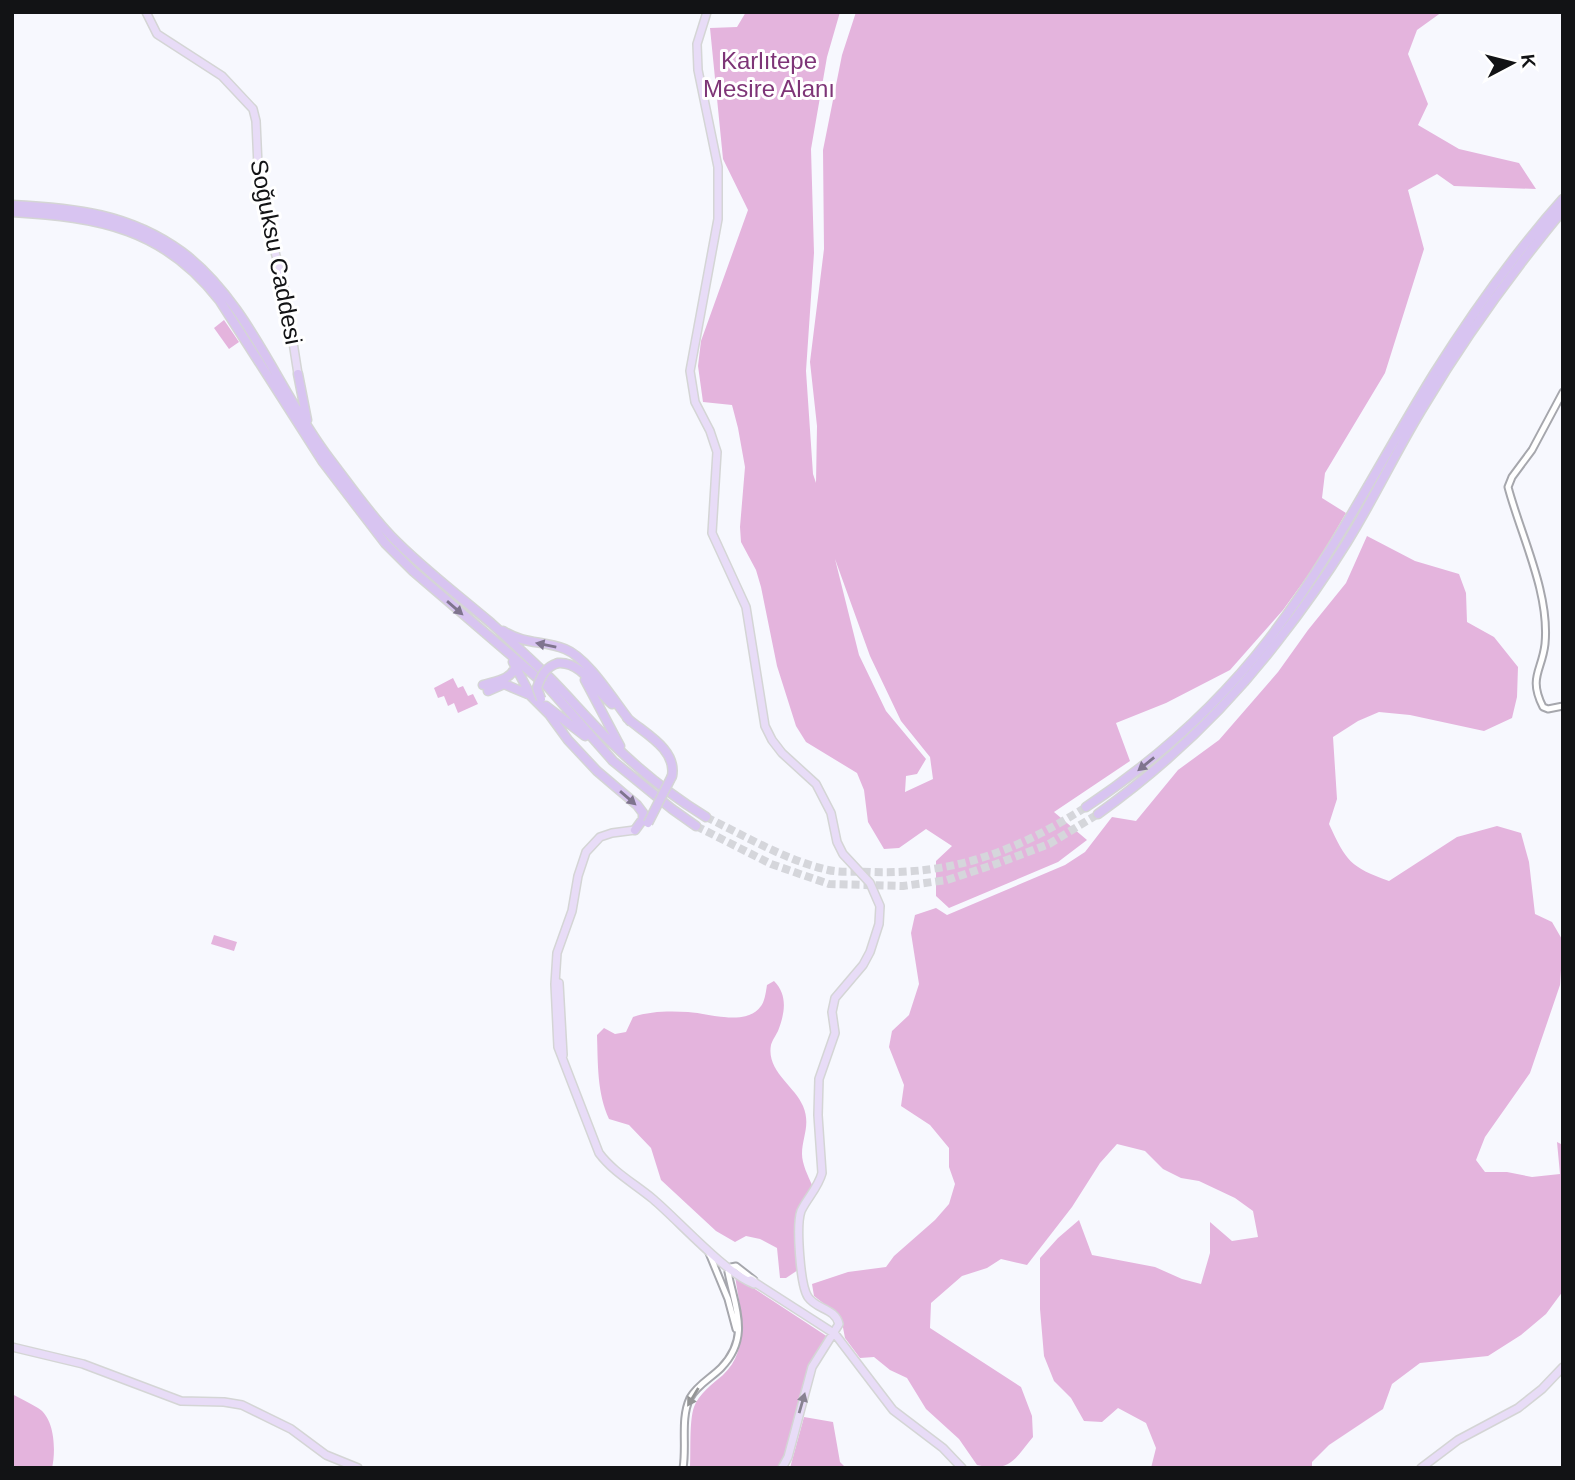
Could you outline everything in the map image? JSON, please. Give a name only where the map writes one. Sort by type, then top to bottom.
[{"type":"highway","points":[[1086,807],[1122,783],[1176,739],[1243,671],[1269,639],[1318,570],[1433,375],[1485,296],[1563,199]]},
{"type":"highway","points":[[12,205],[71,208],[99,214],[135,226],[184,253],[209,276],[239,315],[261,358],[288,400],[390,535],[430,574],[492,624],[629,760],[706,817]]},
{"type":"highway","points":[[1098,814],[1129,792],[1181,746],[1244,682],[1277,642],[1347,542],[1423,406],[1488,305],[1563,210]]},
{"type":"highway","points":[[12,212],[94,220],[134,233],[159,246],[207,285],[283,385],[288,400],[323,462],[386,543],[413,571],[548,687],[613,761]]},
{"type":"highway","points":[[283,385],[291,384],[298,376]]},
{"type":"highway","points":[[298,376],[312,434]]},
{"type":"highway","points":[[288,400],[298,376]]},
{"type":"highway","points":[[288,400],[298,395],[300,388]]},
{"type":"highway","points":[[309,410],[312,434]]},
{"type":"highway","points":[[492,624],[518,640],[566,649],[589,669],[630,721]]},
{"type":"highway","points":[[508,653],[531,696],[587,761],[637,805],[643,819],[635,830]]},
{"type":"highway","points":[[587,761],[543,703],[537,688],[548,667],[558,663],[578,668],[603,696],[663,747],[671,757],[674,768],[672,776],[646,828],[635,830]]},
{"type":"highway","points":[[516,666],[514,674],[486,688],[504,684],[531,696]]},
{"type":"highway","points":[[578,668],[612,735],[629,760]]},
{"type":"highway","points":[[543,703],[696,826]]},
{"type":"main road","name":"Soğuksu Caddesi","points":[[146,12],[157,34],[214,70],[253,109],[259,189],[285,291],[298,376]]},
{"type":"main road","points":[[707,12],[697,44],[698,70],[718,167],[718,219],[690,372],[695,402],[710,430],[717,452],[712,533],[746,607],[763,714],[772,740],[782,753],[806,772],[816,784],[831,813],[837,842],[843,854],[870,883],[880,906],[879,924],[870,952],[863,965],[835,998],[832,1012],[835,1033],[819,1079],[818,1115],[822,1173],[801,1212],[798,1237],[806,1292],[816,1305],[835,1318],[842,1344]]},
{"type":"main road","points":[[635,830],[600,837],[586,852],[572,911],[558,953],[554,986],[557,1038],[562,1059],[599,1153],[606,1162],[651,1197],[731,1268],[831,1333],[893,1410],[943,1448],[962,1468]]},
{"type":"main road","points":[[556,969],[554,986],[562,1020],[562,1059]]},
{"type":"main road","points":[[782,1468],[788,1457],[813,1367],[831,1333],[835,1318]]},
{"type":"main road","points":[[825,1346],[842,1344]]},
{"type":"main road","points":[[12,1347],[76,1362],[181,1401],[242,1405],[291,1429],[326,1455],[358,1468]]},
{"type":"main road","points":[[1421,1468],[1458,1440],[1518,1408],[1542,1389],[1563,1367]]},
{"type":"street","points":[[1563,392],[1532,450],[1508,487],[1529,552],[1543,612],[1545,646],[1536,671],[1536,690],[1543,707],[1548,709],[1563,706]]},
{"type":"street","points":[[701,1242],[722,1282],[736,1325],[734,1340],[724,1365]]},
{"type":"street","points":[[685,1468],[688,1450],[685,1439],[686,1412],[692,1395],[724,1365],[733,1353],[738,1336],[736,1301],[728,1274],[731,1268]]},
{"type":"green space","name":"Karlıtepe Mesire Alanı","points":[[746,12],[840,12],[827,57],[811,149],[814,253],[806,371],[813,474],[816,483],[817,426],[810,362],[824,249],[823,150],[842,55],[856,12],[1442,12],[1417,30],[1408,54],[1428,104],[1418,125],[1459,149],[1519,163],[1536,189],[1454,186],[1437,174],[1408,190],[1424,249],[1385,373],[1325,473],[1322,498],[1346,513],[1317,563],[1283,610],[1230,670],[1166,703],[1116,723],[1130,761],[1054,812],[1087,840],[1058,862],[949,908],[936,896],[936,861],[952,846],[926,829],[899,848],[884,849],[868,822],[864,790],[857,773],[806,742],[796,726],[777,666],[756,570],[741,542],[745,467],[732,405],[703,402],[698,366],[701,341],[748,210],[723,159],[710,28],[737,27]],"holes":[[[835,559],[870,656],[901,721],[930,757],[933,779],[905,792],[906,776],[917,774],[926,759],[886,711],[859,655]]]},
{"type":"green space","points":[[224,320],[239,342],[229,349],[214,328]]},
{"type":"green space","points":[[1367,536],[1415,561],[1459,574],[1466,593],[1467,622],[1494,637],[1518,667],[1517,697],[1512,718],[1484,731],[1410,715],[1379,712],[1358,721],[1333,737],[1337,799],[1329,824],[1345,855],[1357,867],[1389,881],[1457,837],[1497,826],[1521,833],[1529,862],[1535,914],[1552,922],[1563,941],[1560,985],[1530,1073],[1485,1137],[1476,1160],[1485,1172],[1507,1172],[1532,1177],[1560,1174],[1557,1142],[1563,1145],[1563,1291],[1546,1314],[1521,1335],[1488,1356],[1420,1363],[1392,1384],[1383,1409],[1329,1445],[1312,1462],[1312,1468],[1151,1468],[1156,1448],[1146,1423],[1118,1408],[1102,1422],[1084,1421],[1071,1398],[1054,1381],[1044,1356],[1040,1258],[1079,1220],[1092,1255],[1155,1267],[1201,1284],[1210,1253],[1210,1222],[1232,1241],[1258,1237],[1253,1211],[1235,1198],[1199,1181],[1181,1178],[1163,1169],[1145,1151],[1117,1144],[1100,1163],[1072,1207],[1027,1265],[1001,1259],[987,1268],[962,1276],[931,1303],[930,1328],[1021,1387],[1032,1416],[1033,1437],[1016,1458],[1004,1466],[977,1465],[959,1439],[926,1409],[907,1378],[890,1370],[874,1357],[860,1358],[845,1338],[841,1317],[814,1296],[812,1284],[848,1272],[886,1267],[894,1256],[949,1204],[955,1184],[949,1167],[949,1148],[930,1125],[901,1106],[904,1085],[889,1047],[892,1031],[909,1015],[919,984],[911,933],[915,915],[936,908],[947,915],[1065,865],[1085,852],[1112,817],[1136,821],[1178,770],[1219,740],[1278,672],[1346,583]]},
{"type":"green space","points":[[453,678],[458,688],[463,686],[468,696],[473,694],[478,704],[458,713],[454,703],[448,706],[444,696],[438,698],[434,688]]},
{"type":"green space","points":[[214,935],[237,942],[234,951],[211,944]]},
{"type":"green space","points":[[774,981],[782,992],[784,1011],[771,1045],[771,1054],[777,1070],[803,1106],[806,1125],[802,1158],[812,1185],[797,1226],[798,1270],[786,1278],[780,1278],[777,1248],[760,1239],[746,1236],[735,1242],[716,1231],[661,1180],[651,1148],[629,1125],[609,1119],[600,1089],[597,1035],[604,1028],[615,1034],[626,1032],[633,1017],[660,1012],[746,1016],[761,1006],[767,985]]},
{"type":"green space","points":[[735,1276],[828,1337],[810,1368],[783,1468],[690,1468],[694,1407],[710,1385],[732,1365],[740,1341],[741,1315]]},
{"type":"green space","points":[[12,1394],[38,1408],[48,1419],[54,1444],[52,1468],[12,1468]]},
{"type":"green space","points":[[804,1417],[833,1422],[840,1462],[846,1468],[790,1468]]},
{"type":"tunnel","points":[[706,817],[812,866],[838,871],[901,872],[957,864],[1010,848],[1086,807]]},
{"type":"tunnel","points":[[696,826],[771,864],[829,884],[903,886],[947,880],[996,864],[1049,844],[1098,814]]}]
